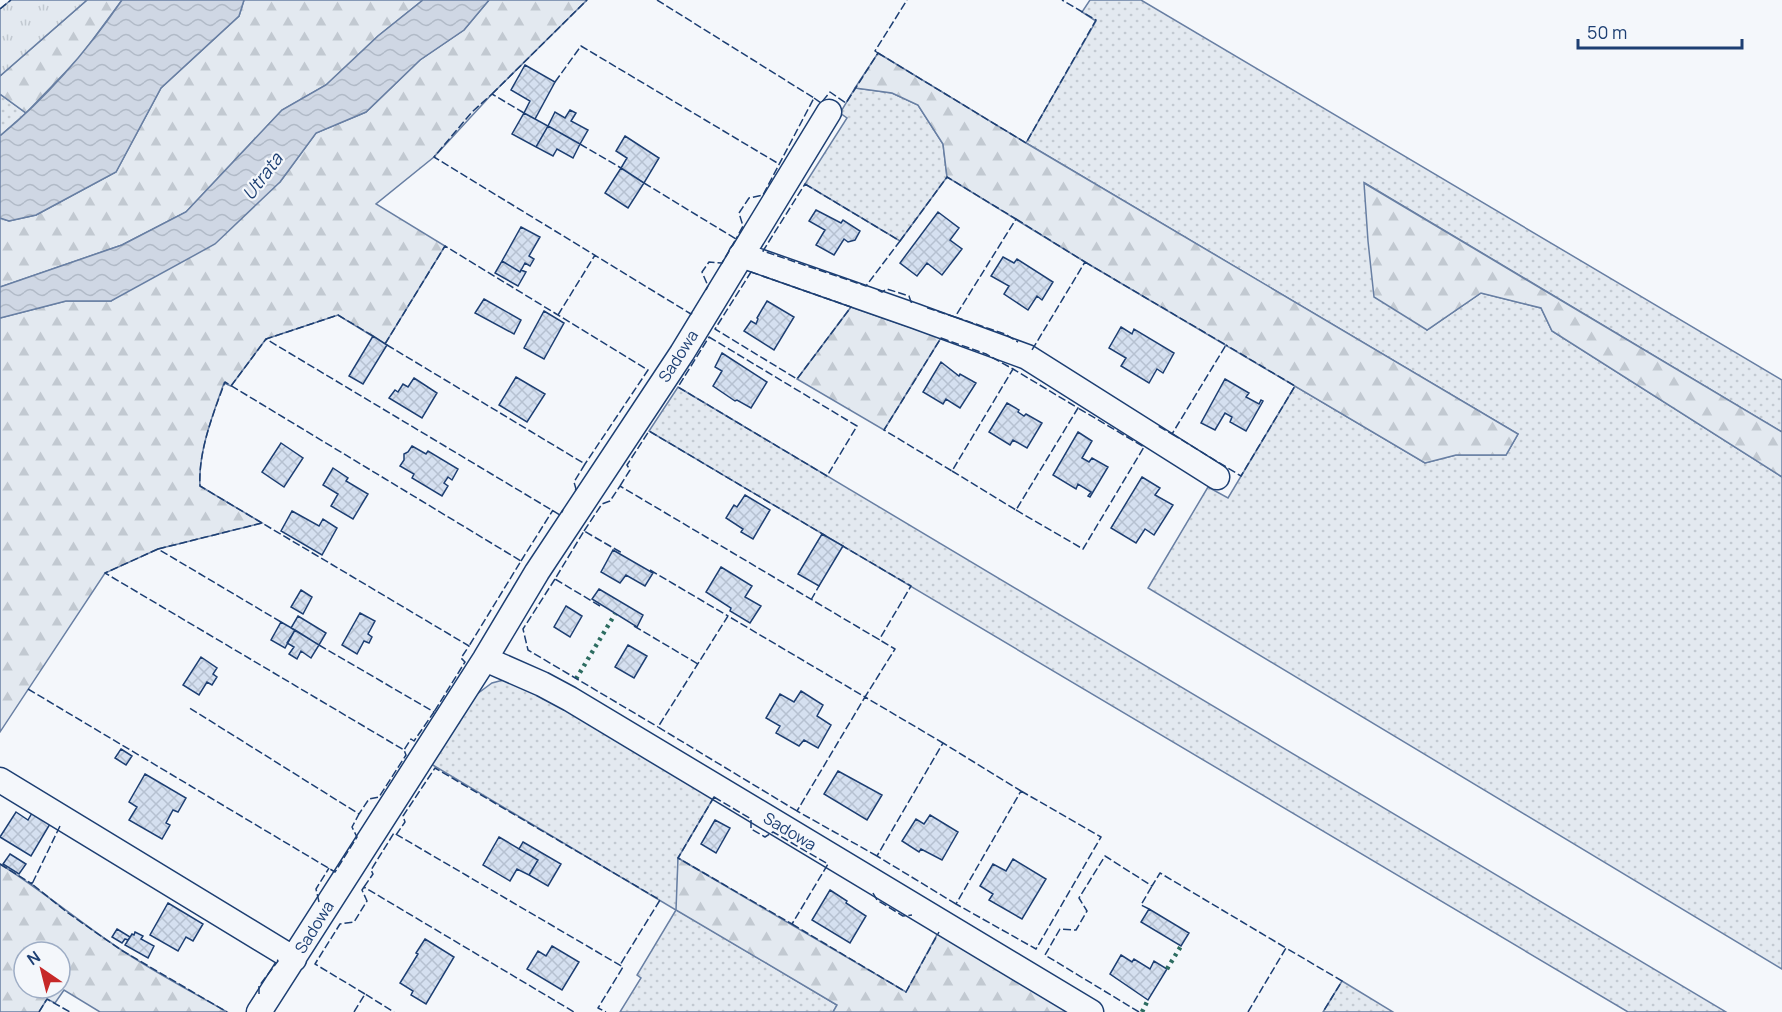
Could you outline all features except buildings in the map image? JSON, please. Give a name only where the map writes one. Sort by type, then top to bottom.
[{"type":"street","name":"Sadowa","points":[[259,1012],[537,572],[682,353],[829,112]]},
{"type":"street","points":[[741,255],[1027,357],[1217,477]]},
{"type":"street","name":"Sadowa","points":[[484,659],[570,699],[1091,1012]]},
{"type":"street","points":[[0,780],[294,959]]},
{"type":"green space","points":[[11,0],[87,0],[0,76],[0,9]]},
{"type":"green space","points":[[87,0],[122,0],[80,57],[26,113],[0,94],[0,76]]},
{"type":"green space","points":[[244,0],[423,0],[378,36],[326,85],[282,110],[186,212],[122,245],[0,287],[0,218],[9,221],[36,215],[116,172],[161,88],[239,16]]},
{"type":"green space","points":[[489,0],[587,0],[492,94],[434,157],[376,204],[445,246],[385,344],[338,315],[266,339],[231,386],[224,383],[207,433],[200,473],[200,486],[262,523],[158,549],[105,573],[0,732],[0,318],[66,301],[111,301],[280,182],[316,133],[366,112],[420,60],[464,30]]},
{"type":"green space","points":[[1090,0],[1141,0],[1782,380],[1782,432],[1365,183],[1427,330],[1481,293],[1541,308],[1552,331],[1782,477],[1782,969],[1148,588],[1208,487],[1228,498],[1295,386],[1425,463],[1456,455],[1506,455],[1518,434],[1026,143],[1096,21],[1082,12]]},
{"type":"green space","points":[[878,53],[1518,434],[1506,455],[1456,455],[1425,463],[1085,262],[947,177],[943,144],[918,105],[892,93],[855,88]]},
{"type":"green space","points":[[855,88],[892,93],[918,105],[943,144],[947,177],[900,241],[805,184],[847,118],[840,113]]},
{"type":"green space","points":[[0,94],[26,113],[0,136]]},
{"type":"green space","points":[[1364,183],[1782,432],[1782,477],[1552,331],[1541,308],[1481,293],[1427,330],[1374,297]]},
{"type":"green space","points":[[851,307],[941,338],[884,430],[797,379]]},
{"type":"green space","points":[[678,387],[1726,1012],[1628,1012],[649,431]]},
{"type":"green space","points":[[507,679],[523,682],[714,797],[678,858],[677,910],[837,1005],[833,1012],[620,1012],[641,978],[637,975],[676,910],[431,764],[473,697],[492,683]]},
{"type":"green space","points":[[678,858],[906,992],[939,931],[1076,1012],[833,1012],[837,1005],[676,910]]},
{"type":"green space","points":[[0,864],[105,939],[159,974],[227,1012],[100,1012],[72,995],[72,940],[12,940],[12,1000],[46,1000],[39,1012],[0,1012]]},
{"type":"green space","points":[[1342,981],[1393,1012],[1323,1012]]},
{"type":"water","points":[[122,0],[244,0],[239,16],[161,88],[116,172],[36,215],[9,221],[0,218],[0,136],[66,72]]},
{"type":"water","name":"Utrata","points":[[423,0],[489,0],[464,30],[420,60],[366,112],[316,133],[280,182],[215,244],[111,301],[66,301],[0,318],[0,287],[122,245],[186,212],[282,110],[326,85],[378,36]]},
{"type":"hedge","points":[[576,679],[615,614]]},
{"type":"hedge","points":[[1167,969],[1181,946]]},
{"type":"hedge","points":[[1142,1012],[1148,1000]]},
{"type":"fence","points":[[0,9],[11,0]]},
{"type":"fence","points":[[492,94],[587,0]]},
{"type":"fence","points":[[657,0],[814,98],[763,195],[749,198],[739,213],[743,226],[736,239]]},
{"type":"fence","points":[[814,98],[821,103],[830,92],[846,103],[878,53],[875,51],[907,0]]},
{"type":"fence","points":[[878,53],[1026,143],[1096,20],[1062,0]]},
{"type":"fence","points":[[555,82],[581,46],[779,164]]},
{"type":"fence","points":[[524,113],[492,94],[472,112],[434,157],[691,314],[694,310]]},
{"type":"fence","points":[[580,144],[621,168]]},
{"type":"fence","points":[[900,241],[947,177],[1016,219],[955,317],[925,307]]},
{"type":"fence","points":[[644,183],[736,239],[722,263],[709,262],[702,272],[708,286],[706,290]]},
{"type":"fence","points":[[805,184],[900,241],[866,286],[763,251],[805,184]]},
{"type":"fence","points":[[1016,219],[1085,262],[1031,349]]},
{"type":"fence","points":[[385,344],[445,246],[648,370],[585,464]]},
{"type":"fence","points":[[558,315],[595,255]]},
{"type":"fence","points":[[1085,262],[1226,345],[1172,434],[1158,426]]},
{"type":"fence","points":[[751,272],[851,307],[797,379],[715,329],[751,272]]},
{"type":"fence","points":[[878,290],[882,292],[887,289],[909,296],[911,302],[914,303]]},
{"type":"fence","points":[[373,336],[338,315],[266,339],[560,515],[563,510]]},
{"type":"fence","points":[[955,317],[1005,334],[1018,342]]},
{"type":"fence","points":[[709,337],[857,426],[827,476],[678,387],[709,337]]},
{"type":"fence","points":[[941,338],[986,354],[1013,369],[952,471],[884,430],[941,338]]},
{"type":"fence","points":[[231,386],[266,339]]},
{"type":"fence","points":[[387,345],[585,464],[574,482],[576,489],[574,493]]},
{"type":"fence","points":[[1172,434],[1241,476],[1295,386],[1226,345]]},
{"type":"fence","points":[[952,471],[1016,510],[1078,408],[1013,369]]},
{"type":"fence","points":[[262,523],[200,486],[204,447],[225,382],[521,561],[469,646]]},
{"type":"fence","points":[[1016,510],[1083,549],[1144,447],[1078,408]]},
{"type":"fence","points":[[620,486],[630,470],[627,465],[649,431],[826,536]]},
{"type":"fence","points":[[584,531],[602,504],[610,501],[620,486],[895,649],[865,697],[728,616],[658,727],[797,811]]},
{"type":"fence","points":[[521,561],[553,510]]},
{"type":"fence","points":[[281,622],[158,549],[262,523],[469,646],[461,658],[465,662],[434,712]]},
{"type":"fence","points":[[600,606],[555,579],[584,531],[622,553]]},
{"type":"fence","points":[[841,545],[911,586],[879,640]]},
{"type":"fence","points":[[158,549],[105,573],[404,750],[406,755],[379,797],[369,799],[359,814]]},
{"type":"fence","points":[[650,570],[728,616]]},
{"type":"fence","points":[[555,579],[523,629],[528,650],[658,727]]},
{"type":"fence","points":[[811,600],[819,586]]},
{"type":"fence","points":[[634,626],[698,664]]},
{"type":"fence","points":[[319,645],[434,712],[414,741],[411,739],[404,750]]},
{"type":"fence","points":[[28,689],[335,872],[357,837],[352,827],[359,814],[188,707]]},
{"type":"fence","points":[[877,856],[797,811],[865,697],[943,743]]},
{"type":"fence","points":[[956,904],[877,856],[943,743],[1021,791]]},
{"type":"fence","points":[[396,835],[405,822],[403,816],[435,768],[660,900],[620,965]]},
{"type":"fence","points":[[1021,791],[1101,837],[1036,949],[956,904],[1021,791]]},
{"type":"fence","points":[[714,797],[751,819],[751,829],[765,837],[773,832],[828,864],[792,924],[678,858],[714,797]]},
{"type":"fence","points":[[60,826],[32,884],[68,913],[121,950],[227,1012]]},
{"type":"fence","points":[[364,887],[373,874],[371,870],[394,833],[623,967],[598,1008],[606,1012]]},
{"type":"fence","points":[[1139,1012],[1045,955],[1060,929],[1076,930],[1087,911],[1079,898],[1105,856],[1152,886],[1160,873],[1286,948]]},
{"type":"fence","points":[[0,864],[32,884],[32,882]]},
{"type":"fence","points":[[319,902],[316,889],[329,868]]},
{"type":"fence","points":[[1149,909],[1141,905],[1152,886]]},
{"type":"fence","points":[[365,994],[315,964],[340,924],[354,922],[367,901],[362,890],[364,887],[574,1012]]},
{"type":"fence","points":[[873,893],[877,900],[903,916],[912,915]]},
{"type":"fence","points":[[792,924],[906,992],[939,932]]},
{"type":"fence","points":[[1248,1012],[1286,948],[1342,981],[1323,1012]]},
{"type":"fence","points":[[259,994],[259,986],[278,961],[277,959]]},
{"type":"fence","points":[[354,1012],[365,994],[394,1012]]},
{"type":"fence","points":[[39,1012],[47,999],[70,1012]]}]
